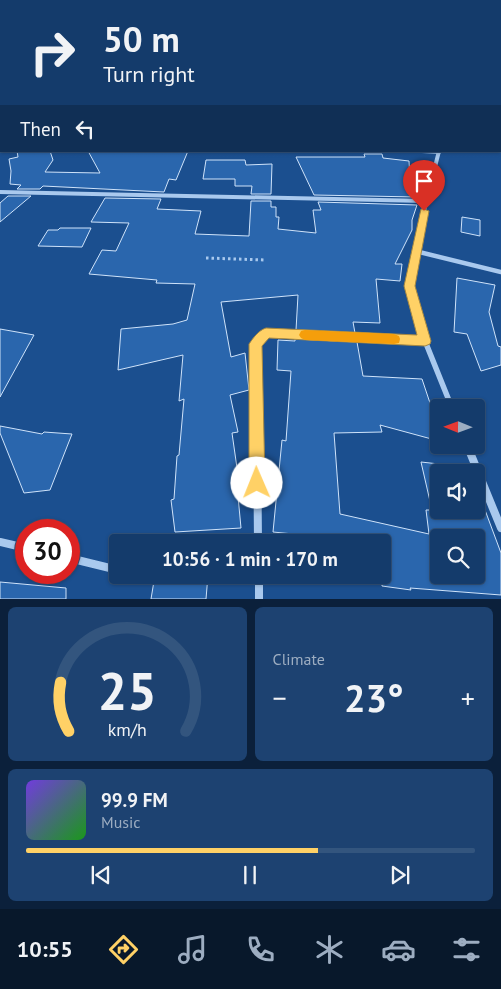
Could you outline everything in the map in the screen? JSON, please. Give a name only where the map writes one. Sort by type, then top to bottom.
[{"type":"street","points":[[439,152],[426,200],[409,286],[425,341],[448,399]]},
{"type":"street","points":[[0,192],[426,200]]},
{"type":"street","points":[[415,251],[501,272]]},
{"type":"street","points":[[258,534],[256,344],[266,333],[425,341]]},
{"type":"street","points":[[471,454],[501,528]]},
{"type":"street","points":[[0,542],[15,545]]},
{"type":"street","points":[[80,561],[109,568]]},
{"type":"street","points":[[258,584],[259,599]]},
{"type":"path","points":[[206,258],[265,260]]},
{"type":"building","points":[[17,152],[50,152],[53,160],[45,172],[100,173],[89,152],[188,152],[176,180],[169,179],[164,192],[43,186],[40,189],[17,189],[21,185],[10,184],[11,171],[9,159],[18,157]]},
{"type":"building","points":[[364,154],[382,154],[383,158],[409,161],[410,179],[417,197],[314,195],[296,157],[365,157]]},
{"type":"building","points":[[206,160],[245,160],[246,165],[272,164],[271,194],[251,194],[252,186],[235,186],[235,179],[203,179]]},
{"type":"building","points":[[8,196],[31,196],[0,222],[0,203]]},
{"type":"building","points":[[105,198],[161,199],[157,209],[201,211],[195,234],[249,236],[251,201],[271,201],[271,207],[276,207],[276,217],[279,217],[278,229],[316,233],[313,210],[321,210],[318,202],[417,205],[412,220],[412,230],[395,264],[402,264],[400,281],[376,279],[380,323],[353,322],[355,333],[296,330],[298,295],[221,302],[231,357],[245,353],[249,390],[230,395],[238,432],[232,433],[238,475],[236,475],[241,528],[175,532],[171,500],[174,499],[184,399],[179,401],[183,355],[118,370],[121,329],[173,324],[187,320],[195,284],[156,283],[157,280],[89,274],[102,250],[116,251],[129,223],[91,222]]},
{"type":"building","points":[[462,217],[480,220],[480,236],[461,232]]},
{"type":"building","points":[[60,228],[91,228],[82,247],[38,246],[48,230],[58,230]]},
{"type":"building","points":[[457,278],[495,285],[489,312],[498,346],[501,347],[501,365],[481,371],[467,334],[454,332]]},
{"type":"building","points":[[0,329],[34,335],[0,397]]},
{"type":"building","points":[[278,340],[357,342],[363,376],[422,379],[430,403],[430,439],[380,425],[382,432],[334,433],[340,514],[429,534],[426,510],[430,510],[430,519],[485,519],[485,510],[501,553],[501,595],[410,588],[411,590],[382,586],[382,584],[391,584],[391,534],[294,534],[273,532],[282,440],[286,441],[291,371],[277,370]]},
{"type":"building","points":[[0,426],[42,434],[44,432],[72,434],[50,490],[24,493],[0,433]]},
{"type":"building","points":[[421,462],[439,464],[430,464],[430,501]]},
{"type":"building","points":[[0,582],[66,588],[66,599],[0,599]]},
{"type":"building","points":[[154,584],[207,584],[206,599],[151,599]]},
{"type":"slow traffic","points":[[305,335],[394,339]]},
{"type":"route","points":[[257,483],[256,344],[266,333],[425,341],[409,286],[424,211]]}]
